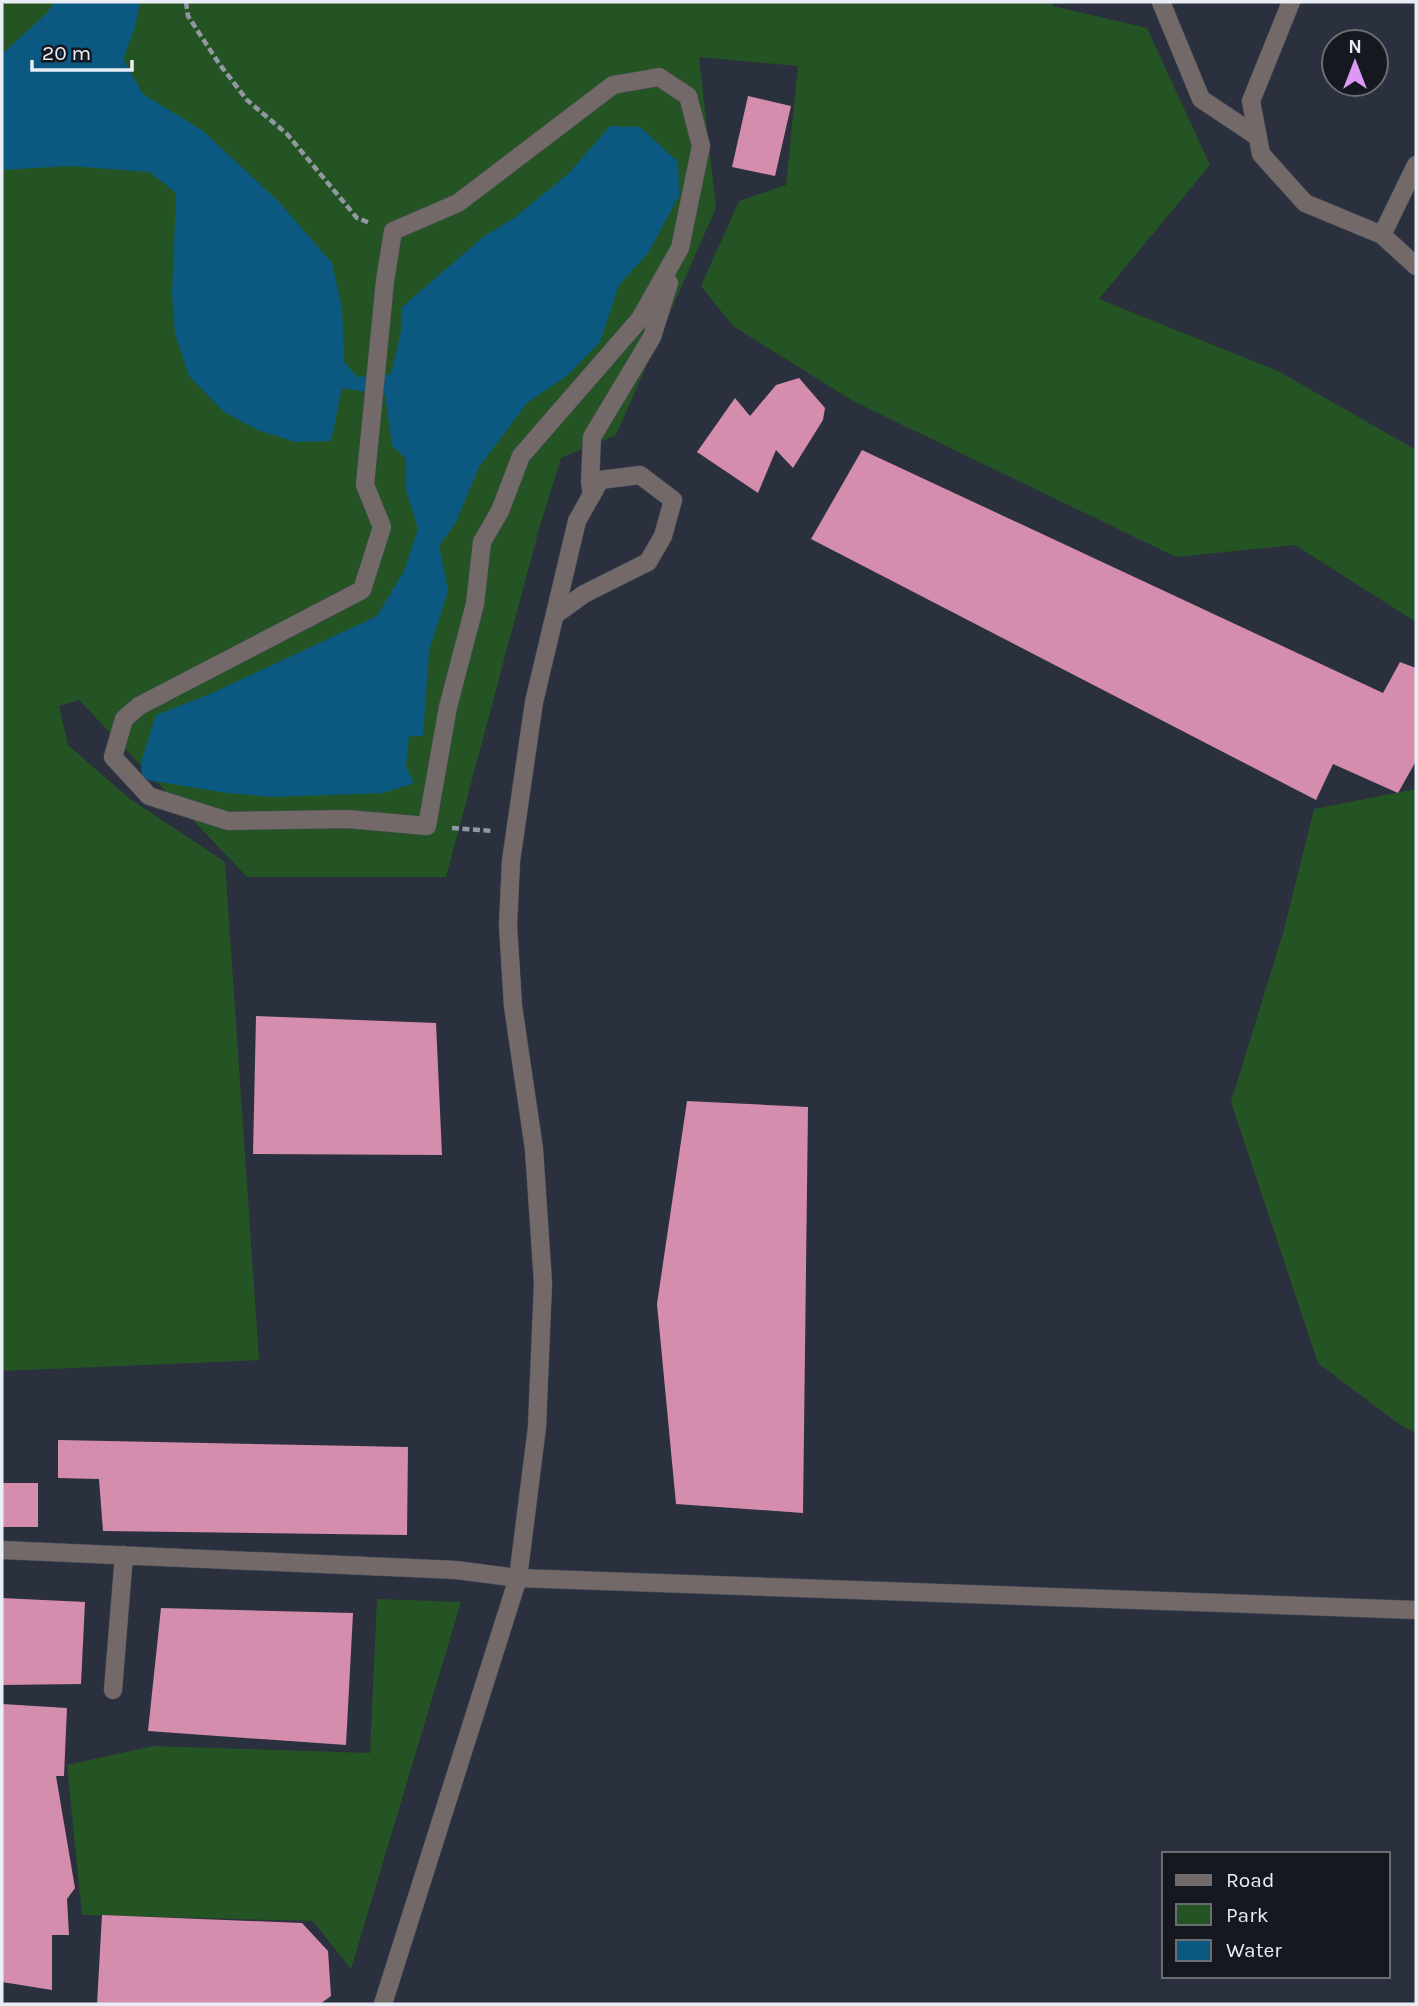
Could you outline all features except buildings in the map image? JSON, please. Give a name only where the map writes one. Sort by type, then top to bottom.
[{"type":"street","points":[[1161,2],[1201,99],[1258,137]]},
{"type":"street","points":[[1291,2],[1251,101],[1261,154],[1305,203],[1382,235],[1416,266]]},
{"type":"street","points":[[592,495],[592,437],[652,337],[680,248],[701,146],[688,96],[659,77],[613,85],[458,203],[393,231],[385,281],[365,485],[382,527],[362,590],[139,706],[124,719],[113,757],[149,796],[228,821],[347,819],[427,826],[448,707],[475,604],[482,542],[500,511],[521,456],[640,319],[680,248]]},
{"type":"street","points":[[1382,235],[1416,165]]},
{"type":"street","points":[[383,2004],[518,1578],[537,1427],[543,1283],[534,1149],[513,1006],[509,925],[514,833],[534,702],[577,521],[600,480],[640,475],[673,500],[663,536],[648,562],[584,594],[555,615]]},
{"type":"street","points":[[2,1550],[456,1570],[518,1578],[1416,1610]]},
{"type":"street","points":[[113,1690],[124,1555]]},
{"type":"path","points":[[186,2],[188,16],[247,100],[287,134],[357,218],[393,231]]},
{"type":"path","points":[[427,826],[514,833]]},
{"type":"green space","points":[[2,2],[1053,2],[1053,6],[1147,28],[1210,165],[1099,299],[1278,371],[1416,450],[1416,622],[1295,545],[1176,557],[853,401],[733,326],[701,286],[739,201],[786,185],[798,66],[699,57],[716,208],[616,435],[561,458],[539,529],[446,877],[247,877],[79,700],[59,706],[68,745],[130,799],[225,862],[259,1360],[2,1371]]},
{"type":"green space","points":[[1416,789],[1416,1433],[1399,1424],[1318,1363],[1231,1102],[1283,933],[1314,809]]},
{"type":"green space","points":[[377,1599],[461,1602],[351,1969],[313,1921],[82,1915],[67,1765],[153,1746],[370,1753]]},
{"type":"water","points":[[55,2],[140,2],[135,27],[123,59],[143,94],[203,131],[278,201],[332,263],[342,308],[344,362],[357,377],[391,374],[401,331],[401,308],[483,237],[514,218],[568,174],[610,126],[640,127],[678,162],[679,196],[648,253],[619,285],[600,342],[568,375],[527,403],[479,467],[456,522],[439,546],[448,591],[429,651],[423,736],[409,736],[406,767],[414,783],[383,793],[272,797],[227,793],[141,779],[142,759],[156,715],[210,694],[377,616],[404,571],[418,529],[406,490],[406,459],[392,445],[385,395],[342,388],[331,441],[295,442],[258,430],[224,412],[189,376],[175,334],[172,295],[176,193],[150,172],[70,166],[2,170],[2,54],[47,13]]}]
